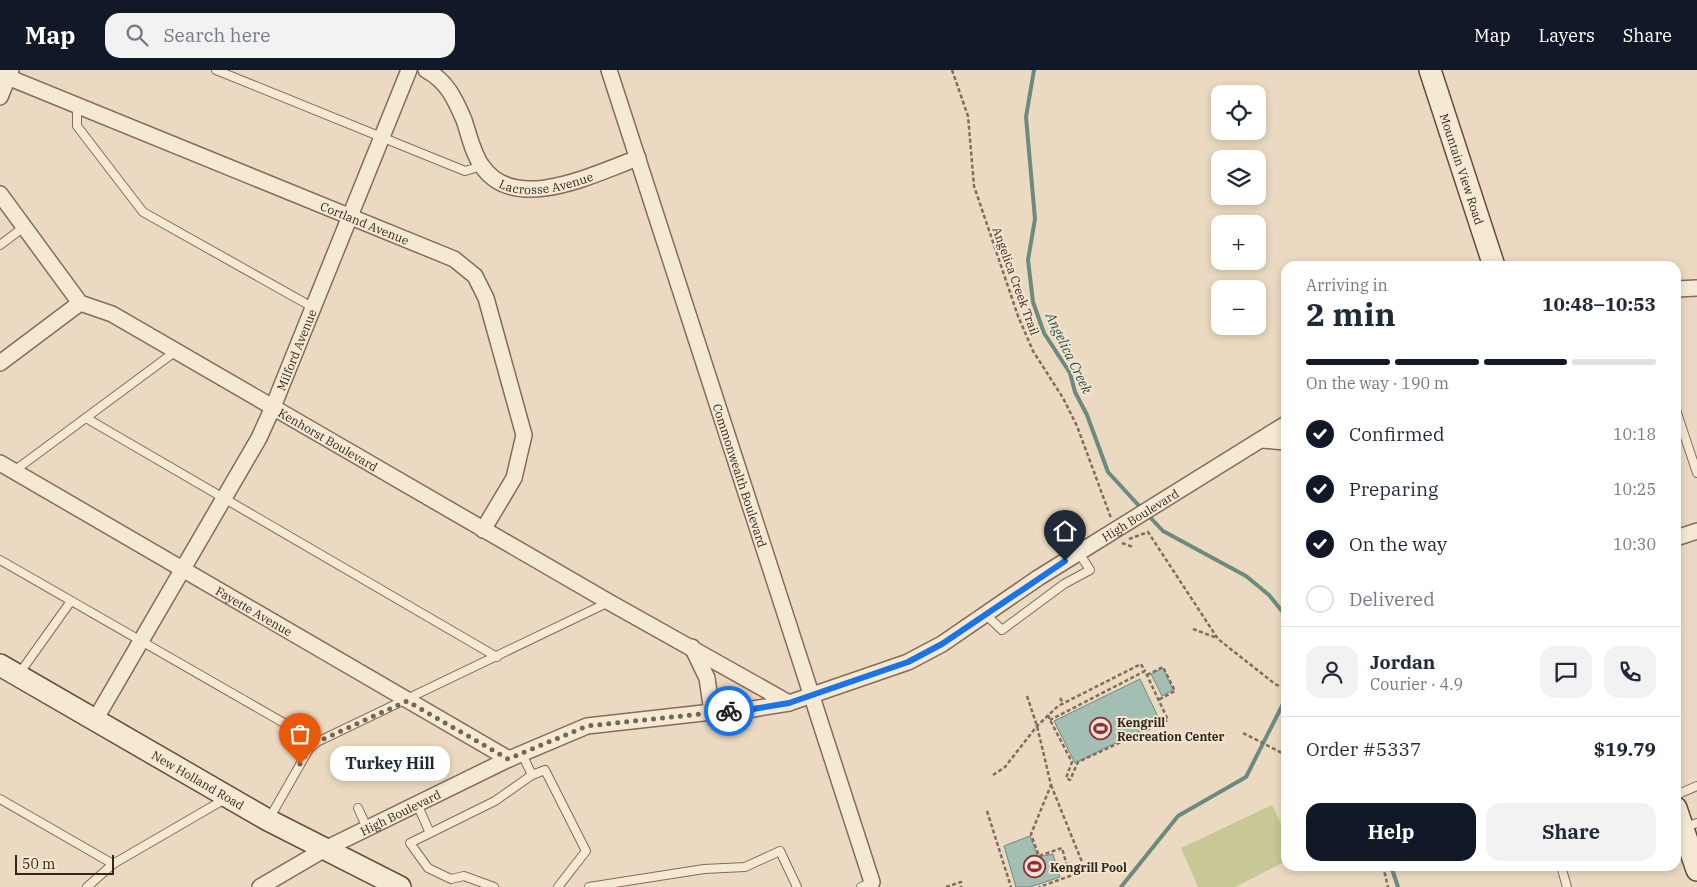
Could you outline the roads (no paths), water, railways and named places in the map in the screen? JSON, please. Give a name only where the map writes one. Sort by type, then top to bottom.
[{"type":"main road","name":"Mountain View Road","points":[[1430,70],[1492,261]]},
{"type":"main road","name":"New Holland Road","points":[[0,665],[268,820],[400,887]]},
{"type":"main road","points":[[1685,819],[1697,870]]},
{"type":"street","name":"Milford Avenue","points":[[95,720],[259,438],[314,308],[409,70]]},
{"type":"street","name":"Lacrosse Avenue","points":[[426,70],[436,75],[451,90],[482,166],[494,178],[509,186],[525,190],[550,189],[638,158]]},
{"type":"street","name":"Commonwealth Boulevard","points":[[609,70],[812,696],[866,884]]},
{"type":"street","points":[[0,97],[6,74]]},
{"type":"street","name":"Cortland Avenue","points":[[6,74],[77,107],[454,259],[475,276],[486,298],[524,435],[514,478],[483,530]]},
{"type":"street","points":[[0,194],[80,303],[0,363]]},
{"type":"street","points":[[1681,289],[1697,288]]},
{"type":"street","name":"Kenhorst Boulevard","points":[[80,303],[112,314],[176,350],[483,530],[789,703]]},
{"type":"street","name":"High Boulevard","points":[[260,887],[325,849],[367,828],[515,757],[587,726],[753,709],[789,703],[908,662],[942,644],[1079,553],[1120,532],[1162,501],[1281,427]]},
{"type":"street","points":[[1262,440],[1281,442]]},
{"type":"street","name":"Fayette Avenue","points":[[0,463],[407,701],[515,757]]},
{"type":"street","points":[[1681,536],[1697,531]]},
{"type":"street","points":[[692,647],[707,678],[712,712]]},
{"type":"lane","points":[[216,70],[465,171],[482,166]]},
{"type":"lane","points":[[77,107],[77,126],[143,212],[314,308]]},
{"type":"lane","points":[[0,245],[24,227]]},
{"type":"lane","points":[[14,471],[176,350]]},
{"type":"lane","points":[[86,418],[497,657]]},
{"type":"lane","points":[[1681,425],[1697,473]]},
{"type":"lane","points":[[985,614],[1002,630],[1057,589],[1090,570],[1079,553]]},
{"type":"lane","points":[[0,560],[317,742]]},
{"type":"lane","points":[[18,675],[71,600]]},
{"type":"lane","points":[[268,820],[309,749],[317,742],[407,701],[609,602]]},
{"type":"lane","points":[[515,757],[532,775]]},
{"type":"lane","points":[[494,887],[464,876],[451,879],[428,868],[410,843],[495,801],[532,775],[545,770],[586,851],[558,887]]},
{"type":"lane","points":[[1681,793],[1697,786]]},
{"type":"lane","points":[[87,887],[113,864],[229,797]]},
{"type":"lane","points":[[0,799],[113,864]]},
{"type":"lane","points":[[417,804],[430,833]]},
{"type":"lane","points":[[358,808],[367,828]]},
{"type":"lane","points":[[589,887],[704,869],[745,867],[780,851],[797,887]]},
{"type":"lane","points":[[1562,871],[1567,887]]},
{"type":"waterway","name":"Angelica Creek","points":[[1034,70],[1026,117],[1035,219],[1028,260],[1033,302],[1044,333],[1070,373],[1075,392],[1087,415],[1108,472],[1142,509]]},
{"type":"waterway","name":"Angelica Creek","points":[[1147,514],[1163,531],[1246,576],[1269,595],[1281,610]]},
{"type":"waterway","points":[[1121,887],[1178,816],[1246,777],[1281,708]]},
{"type":"waterway","name":"Angelica Creek","points":[[1393,871],[1398,887]]},
{"type":"place","name":"Kengrill Recreation Center","points":[[1101,729]]},
{"type":"place","name":"Turkey Hill","points":[[300,764]]},
{"type":"place","name":"Kengrill Pool","points":[[1034,867]]}]
